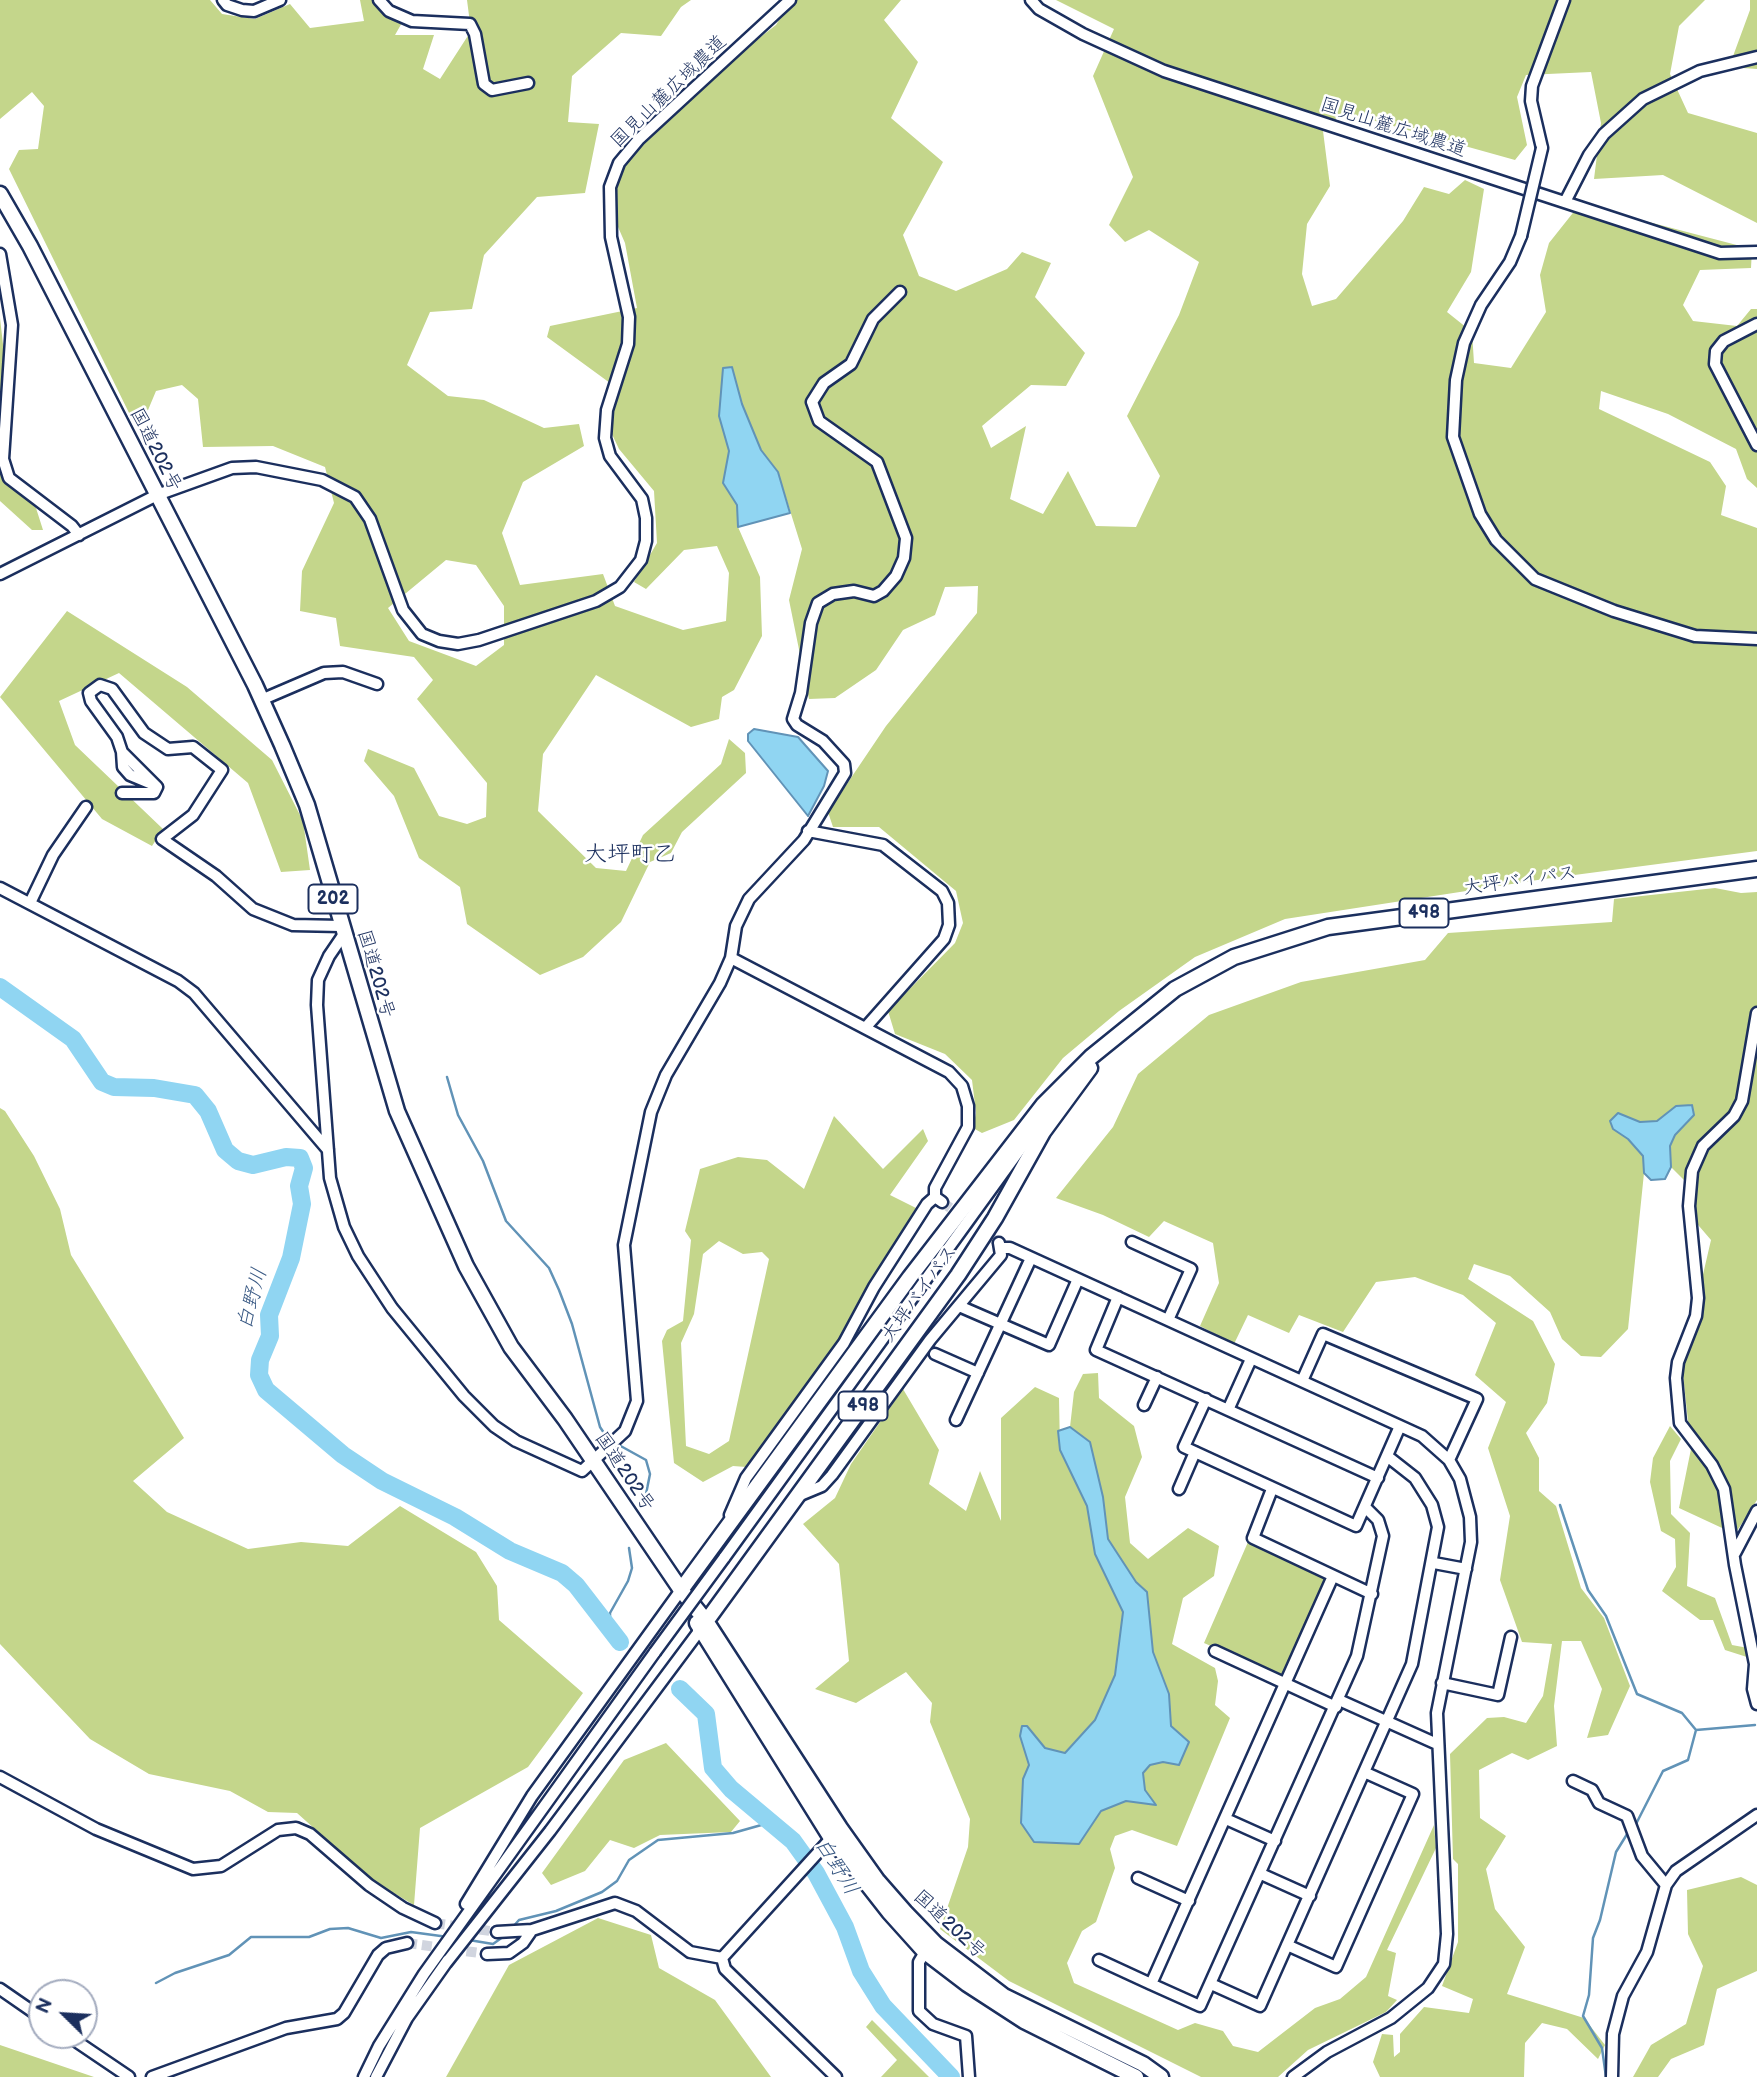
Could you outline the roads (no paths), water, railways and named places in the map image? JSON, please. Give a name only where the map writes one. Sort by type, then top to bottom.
[{"type":"highway","name":"国道202号","points":[[2,205],[157,495],[261,700],[307,805],[397,1111],[466,1266],[511,1347],[681,1590],[836,1833],[925,1952],[967,1984],[1024,2021],[1136,2077]]},
{"type":"highway","name":"大坪バイパス","points":[[681,1590],[903,1288],[1030,1121],[1064,1082],[1117,1034],[1175,989],[1245,953],[1328,927],[1757,869]]},
{"type":"highway","name":"大坪バイパス","points":[[703,1625],[978,1246],[1043,1132],[1077,1083],[1120,1036],[1175,989]]},
{"type":"highway","name":"国道202号","points":[[836,1833],[936,1944],[974,1975],[1004,1996],[1143,2064],[1161,2077]]},
{"type":"street","points":[[223,0],[227,5],[254,11],[280,0]]},
{"type":"street","points":[[379,0],[389,10],[412,21],[471,24],[484,84],[492,90],[528,83]]},
{"type":"street","name":"国見山麓広域農道","points":[[0,574],[157,495],[232,468],[256,467],[290,472],[339,486],[355,497],[370,519],[403,610],[412,625],[422,634],[439,641],[458,644],[479,640],[596,601],[620,587],[641,560],[646,541],[646,519],[642,499],[610,456],[605,439],[607,410],[628,344],[629,317],[611,237],[610,187],[619,163],[639,139],[790,0]]},
{"type":"street","name":"国見山麓広域農道","points":[[1031,0],[1038,9],[1083,34],[1164,71],[1720,253],[1757,252]]},
{"type":"street","points":[[1564,0],[1532,86],[1531,101],[1542,148],[1521,236],[1510,262],[1481,305],[1464,343],[1456,380],[1453,437],[1480,514],[1496,540],[1535,579],[1614,611],[1695,636],[1757,639]]},
{"type":"street","points":[[1565,202],[1589,155],[1604,134],[1643,99],[1700,71],[1757,57]]},
{"type":"street","points":[[0,254],[12,325],[3,459],[9,478],[72,526],[79,535]]},
{"type":"street","points":[[122,793],[154,793],[157,787],[122,752],[117,737],[91,701],[89,693],[92,688],[100,685],[112,690],[144,733],[168,749],[193,747],[222,771],[193,815],[162,839],[216,876],[253,909],[293,925],[343,930],[318,979],[319,1046],[330,1178],[337,1207],[358,1256],[393,1308],[464,1396],[494,1426],[516,1441],[582,1471],[617,1439],[632,1419],[637,1401],[633,1329],[623,1256],[651,1112],[666,1075],[720,983],[731,958],[736,926],[749,900],[808,831],[845,773],[844,764],[823,741],[797,726],[793,719],[801,693],[811,623],[818,603],[833,594],[854,592],[874,596],[883,591],[896,576],[904,558],[906,538],[877,462],[819,421],[812,402],[824,383],[852,364],[873,319],[900,292]]},
{"type":"street","points":[[1757,324],[1724,341],[1716,351],[1715,364],[1757,445]]},
{"type":"street","points":[[261,700],[324,674],[343,672],[377,684]]},
{"type":"street","points":[[30,903],[53,855],[86,807]]},
{"type":"street","points":[[808,831],[883,845],[942,891],[948,903],[949,925],[940,945],[866,1027]]},
{"type":"street","points":[[0,888],[178,981],[194,993],[328,1151]]},
{"type":"street","points":[[722,1535],[746,1478],[844,1343],[874,1287],[927,1204],[939,1200],[935,1188],[962,1143],[968,1127],[968,1106],[962,1086],[949,1072],[731,958]]},
{"type":"street","points":[[1757,1013],[1742,1101],[1734,1116],[1703,1146],[1692,1171],[1689,1206],[1699,1298],[1676,1378],[1680,1423],[1712,1465],[1724,1489],[1755,1664],[1753,1689],[1757,1704]]},
{"type":"street","points":[[424,1974],[1041,1119],[1117,1034]]},
{"type":"street","points":[[1132,1242],[1191,1269],[1168,1320]]},
{"type":"street","points":[[796,1497],[822,1486],[832,1475],[958,1306],[1001,1255],[1000,1245],[1422,1436],[1449,1460],[1460,1479],[1470,1517],[1471,1542],[1442,1683],[1437,1744],[1447,1934],[1444,1964],[1428,1988],[1391,2018],[1326,2052],[1293,2077]]},
{"type":"street","points":[[956,1420],[1031,1258]]},
{"type":"street","points":[[958,1306],[1049,1345],[1078,1279]]},
{"type":"street","points":[[1118,1297],[1096,1350],[1378,1478]]},
{"type":"street","points":[[1302,1381],[1323,1334],[1477,1399],[1449,1460]]},
{"type":"street","points":[[936,1354],[978,1373]]},
{"type":"street","points":[[1228,1409],[1251,1359]]},
{"type":"street","points":[[1144,1405],[1157,1377]]},
{"type":"street","points":[[1206,1399],[1184,1447],[1356,1526],[1400,1426]]},
{"type":"street","points":[[1179,1489],[1195,1452]]},
{"type":"street","points":[[1211,1984],[1260,2006],[1412,1664],[1434,1563],[1438,1527],[1432,1505],[1415,1478],[1387,1456]]},
{"type":"street","points":[[1272,1489],[1253,1538],[1372,1594]]},
{"type":"street","points":[[1099,1960],[1200,2006],[1357,1656],[1383,1536],[1378,1520],[1365,1507]]},
{"type":"street","points":[[1735,1553],[1757,1511]]},
{"type":"street","points":[[1434,1563],[1466,1569]]},
{"type":"street","points":[[1151,1984],[1333,1576]]},
{"type":"street","points":[[364,2077],[379,2046],[532,1797],[681,1590]]},
{"type":"street","points":[[376,2077],[407,2018],[446,1963],[550,1831],[703,1625]]},
{"type":"street","points":[[1442,1683],[1498,1695],[1511,1637]]},
{"type":"street","points":[[1214,1651],[1437,1744]]},
{"type":"street","points":[[1287,1945],[1336,1967],[1413,1794],[1364,1772]]},
{"type":"street","points":[[0,1777],[96,1829],[192,1869],[221,1866],[278,1830],[296,1828],[310,1834],[369,1885],[403,1908],[435,1923]]},
{"type":"street","points":[[1573,1781],[1592,1790],[1599,1803],[1626,1816],[1642,1856],[1666,1885]]},
{"type":"street","points":[[1612,2077],[1613,2034],[1623,1996],[1647,1952],[1666,1885],[1676,1871],[1757,1815]]},
{"type":"street","points":[[1226,1819],[1275,1841]]},
{"type":"street","points":[[722,1958],[836,1833]]},
{"type":"street","points":[[446,1963],[499,1868]]},
{"type":"street","points":[[1261,1874],[1310,1896]]},
{"type":"street","points":[[1138,1878],[1189,1901]]},
{"type":"street","points":[[497,1932],[531,1930],[615,1903],[636,1912],[690,1952],[722,1958]]},
{"type":"street","points":[[487,1954],[509,1953],[523,1943],[531,1930]]},
{"type":"street","points":[[152,2077],[286,2028],[337,2019],[344,2013],[378,1955],[386,1948],[407,1943]]},
{"type":"street","points":[[925,1952],[919,1962],[919,2011],[933,2024],[966,2036],[969,2077]]},
{"type":"street","points":[[722,1958],[725,1969],[836,2077]]},
{"type":"street","points":[[0,1989],[28,2008]]},
{"type":"street","points":[[87,2049],[128,2077]]},
{"type":"water","points":[[732,367],[742,404],[761,450],[778,472],[790,513],[738,527],[737,505],[723,483],[729,451],[719,416],[723,368]]},
{"type":"water","points":[[754,729],[798,737],[828,771],[824,786],[808,816],[748,741],[748,734]]},
{"type":"water","points":[[1692,1105],[1694,1115],[1675,1135],[1670,1146],[1671,1167],[1665,1179],[1651,1180],[1644,1173],[1643,1156],[1628,1139],[1613,1129],[1610,1121],[1618,1113],[1640,1122],[1657,1121],[1676,1106]]},
{"type":"water","points":[[1070,1427],[1090,1442],[1103,1497],[1108,1539],[1136,1582],[1147,1592],[1153,1652],[1169,1694],[1171,1726],[1189,1742],[1179,1765],[1163,1762],[1150,1765],[1143,1773],[1145,1790],[1156,1805],[1126,1801],[1101,1811],[1079,1844],[1034,1842],[1021,1823],[1023,1779],[1029,1765],[1020,1736],[1022,1726],[1027,1726],[1045,1748],[1065,1753],[1095,1720],[1115,1675],[1123,1612],[1095,1554],[1087,1506],[1060,1450],[1058,1431]]},
{"type":"waterway","name":"白野川","points":[[0,987],[73,1039],[102,1082],[114,1087],[154,1088],[195,1095],[208,1111],[225,1150],[238,1161],[253,1165],[286,1157],[300,1158],[304,1168],[299,1186],[302,1204],[291,1258],[269,1315],[270,1336],[260,1360],[259,1375],[266,1390],[343,1455],[382,1481],[455,1517],[510,1551],[562,1573],[576,1585],[620,1642]]},
{"type":"waterway","points":[[447,1077],[458,1115],[483,1161],[506,1221],[549,1268],[559,1290],[572,1324],[600,1427],[608,1439],[646,1460],[650,1474],[646,1494]]},
{"type":"waterway","points":[[1560,1505],[1588,1590],[1606,1616],[1637,1694],[1682,1713],[1696,1730],[1688,1760],[1663,1771],[1636,1824]]},
{"type":"waterway","points":[[610,1626],[610,1613],[628,1581],[632,1568],[629,1548]]},
{"type":"waterway","name":"白野川","points":[[680,1689],[706,1714],[713,1768],[731,1789],[793,1841],[816,1873],[845,1927],[861,1971],[883,2006],[951,2077]]},
{"type":"waterway","points":[[1696,1730],[1755,1725]]},
{"type":"waterway","points":[[511,1929],[519,1920],[556,1911],[602,1892],[617,1881],[629,1860],[658,1840],[733,1833],[772,1822]]},
{"type":"waterway","points":[[1606,2077],[1602,2048],[1583,2016],[1589,1995],[1593,1938],[1600,1920],[1616,1852],[1629,1831]]},
{"type":"waterway","points":[[156,1983],[175,1973],[229,1955],[251,1937],[309,1937],[330,1929],[348,1928],[381,1938],[411,1932],[448,1937]]},
{"type":"waterway","points":[[469,1940],[493,1944],[507,1934]]},
{"type":"tunnel","points":[[942,1202],[999,1243]]},
{"type":"tunnel","points":[[435,1923],[497,1932]]},
{"type":"tunnel","points":[[407,1943],[487,1954]]},
{"type":"district","name":"大坪町乙","points":[[630,855]]}]
